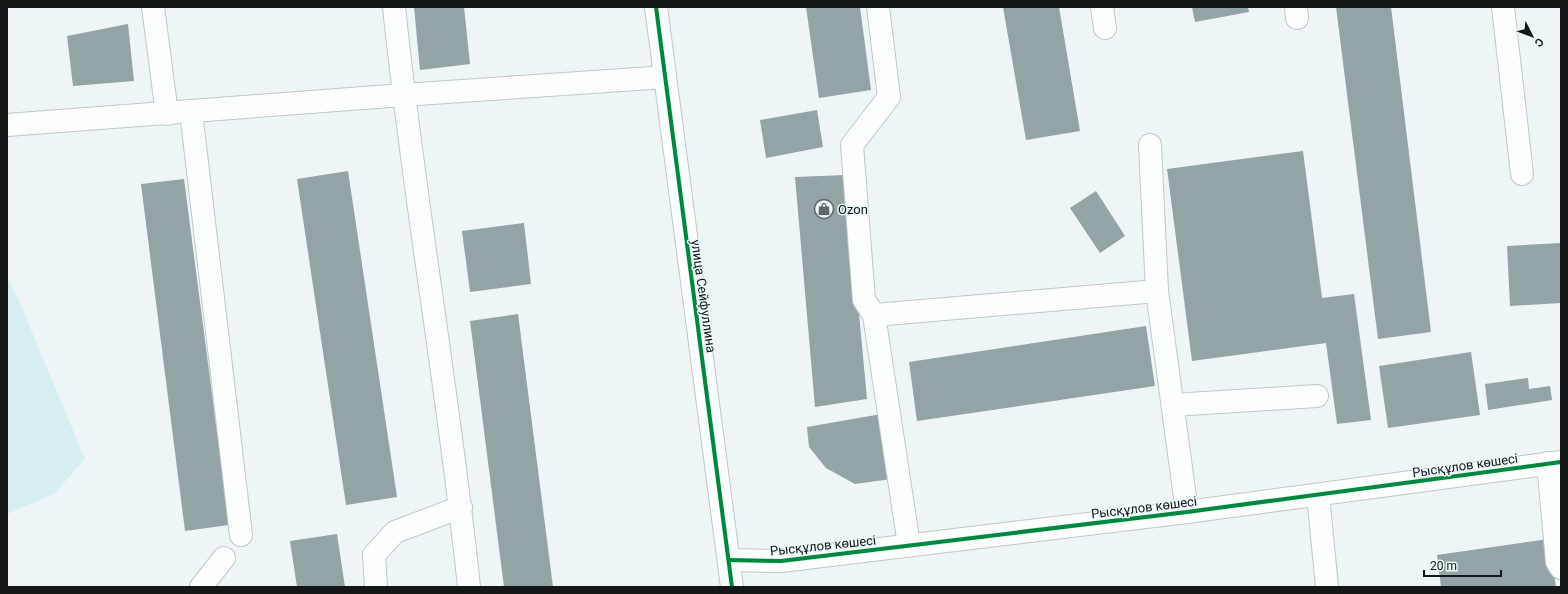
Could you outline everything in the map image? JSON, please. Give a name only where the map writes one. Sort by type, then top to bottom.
[{"type":"street","points":[[153,7],[167,114]]},
{"type":"street","points":[[394,7],[403,95],[461,506],[469,587]]},
{"type":"street","name":"улица Сейфуллина","points":[[656,7],[732,587]]},
{"type":"street","points":[[878,7],[889,97],[852,145],[864,300],[874,315],[909,545]]},
{"type":"street","points":[[1503,7],[1522,174]]},
{"type":"street","points":[[7,125],[652,78],[665,74]]},
{"type":"street","points":[[191,112],[241,535]]},
{"type":"street","points":[[1150,145],[1157,291],[1188,512]]},
{"type":"street","points":[[874,315],[1157,291]]},
{"type":"street","points":[[1173,405],[1317,396]]},
{"type":"street","points":[[1554,463],[1557,562],[1561,568]]},
{"type":"street","name":"Рысқұлов көшесі","points":[[729,560],[781,561],[1188,512],[1554,463]]},
{"type":"street","points":[[1318,495],[1327,587]]},
{"type":"street","points":[[376,587],[374,555],[395,532],[461,506]]},
{"type":"street","points":[[201,587],[224,558]]},
{"type":"shaded area","points":[[7,277],[17,296],[85,459],[54,494],[7,514]]},
{"type":"building","points":[[414,7],[464,7],[470,64],[420,70]]},
{"type":"building","points":[[806,7],[860,7],[871,90],[819,98]]},
{"type":"building","points":[[1003,7],[1059,7],[1080,131],[1026,140]]},
{"type":"building","points":[[1192,7],[1248,7],[1249,12],[1195,22]]},
{"type":"building","points":[[1336,7],[1391,7],[1431,332],[1378,339]]},
{"type":"building","points":[[128,24],[134,81],[73,86],[67,36]]},
{"type":"building","points":[[817,110],[823,147],[766,158],[760,120]]},
{"type":"building","points":[[1303,151],[1322,298],[1354,294],[1371,420],[1337,424],[1326,343],[1192,361],[1167,169]]},
{"type":"building","points":[[348,171],[397,497],[346,505],[297,179]]},
{"type":"building","points":[[846,175],[867,399],[815,407],[795,177]]},
{"type":"building","points":[[184,179],[229,525],[185,531],[141,184]]},
{"type":"building","points":[[1096,191],[1125,236],[1100,253],[1070,208]]},
{"type":"building","points":[[524,223],[531,284],[470,292],[462,231]]},
{"type":"building","points":[[1560,243],[1561,303],[1510,306],[1507,246]]},
{"type":"building","points":[[518,314],[553,587],[504,587],[470,321]]},
{"type":"building","points":[[1146,326],[1155,386],[917,421],[909,362]]},
{"type":"building","points":[[1471,352],[1480,415],[1388,428],[1379,366]]},
{"type":"building","points":[[1528,378],[1529,389],[1550,386],[1552,400],[1488,410],[1485,384]]},
{"type":"building","points":[[887,413],[891,479],[855,484],[826,468],[809,447],[807,427]]},
{"type":"building","points":[[337,534],[345,587],[297,587],[290,541]]},
{"type":"building","points":[[1549,539],[1556,587],[1441,587],[1437,555]]},
{"type":"cycle path","points":[[656,7],[732,587]]},
{"type":"cycle path","points":[[729,560],[781,561],[1187,512],[1561,462]]},
{"type":"place","name":"Ozon","points":[[824,209]]}]
